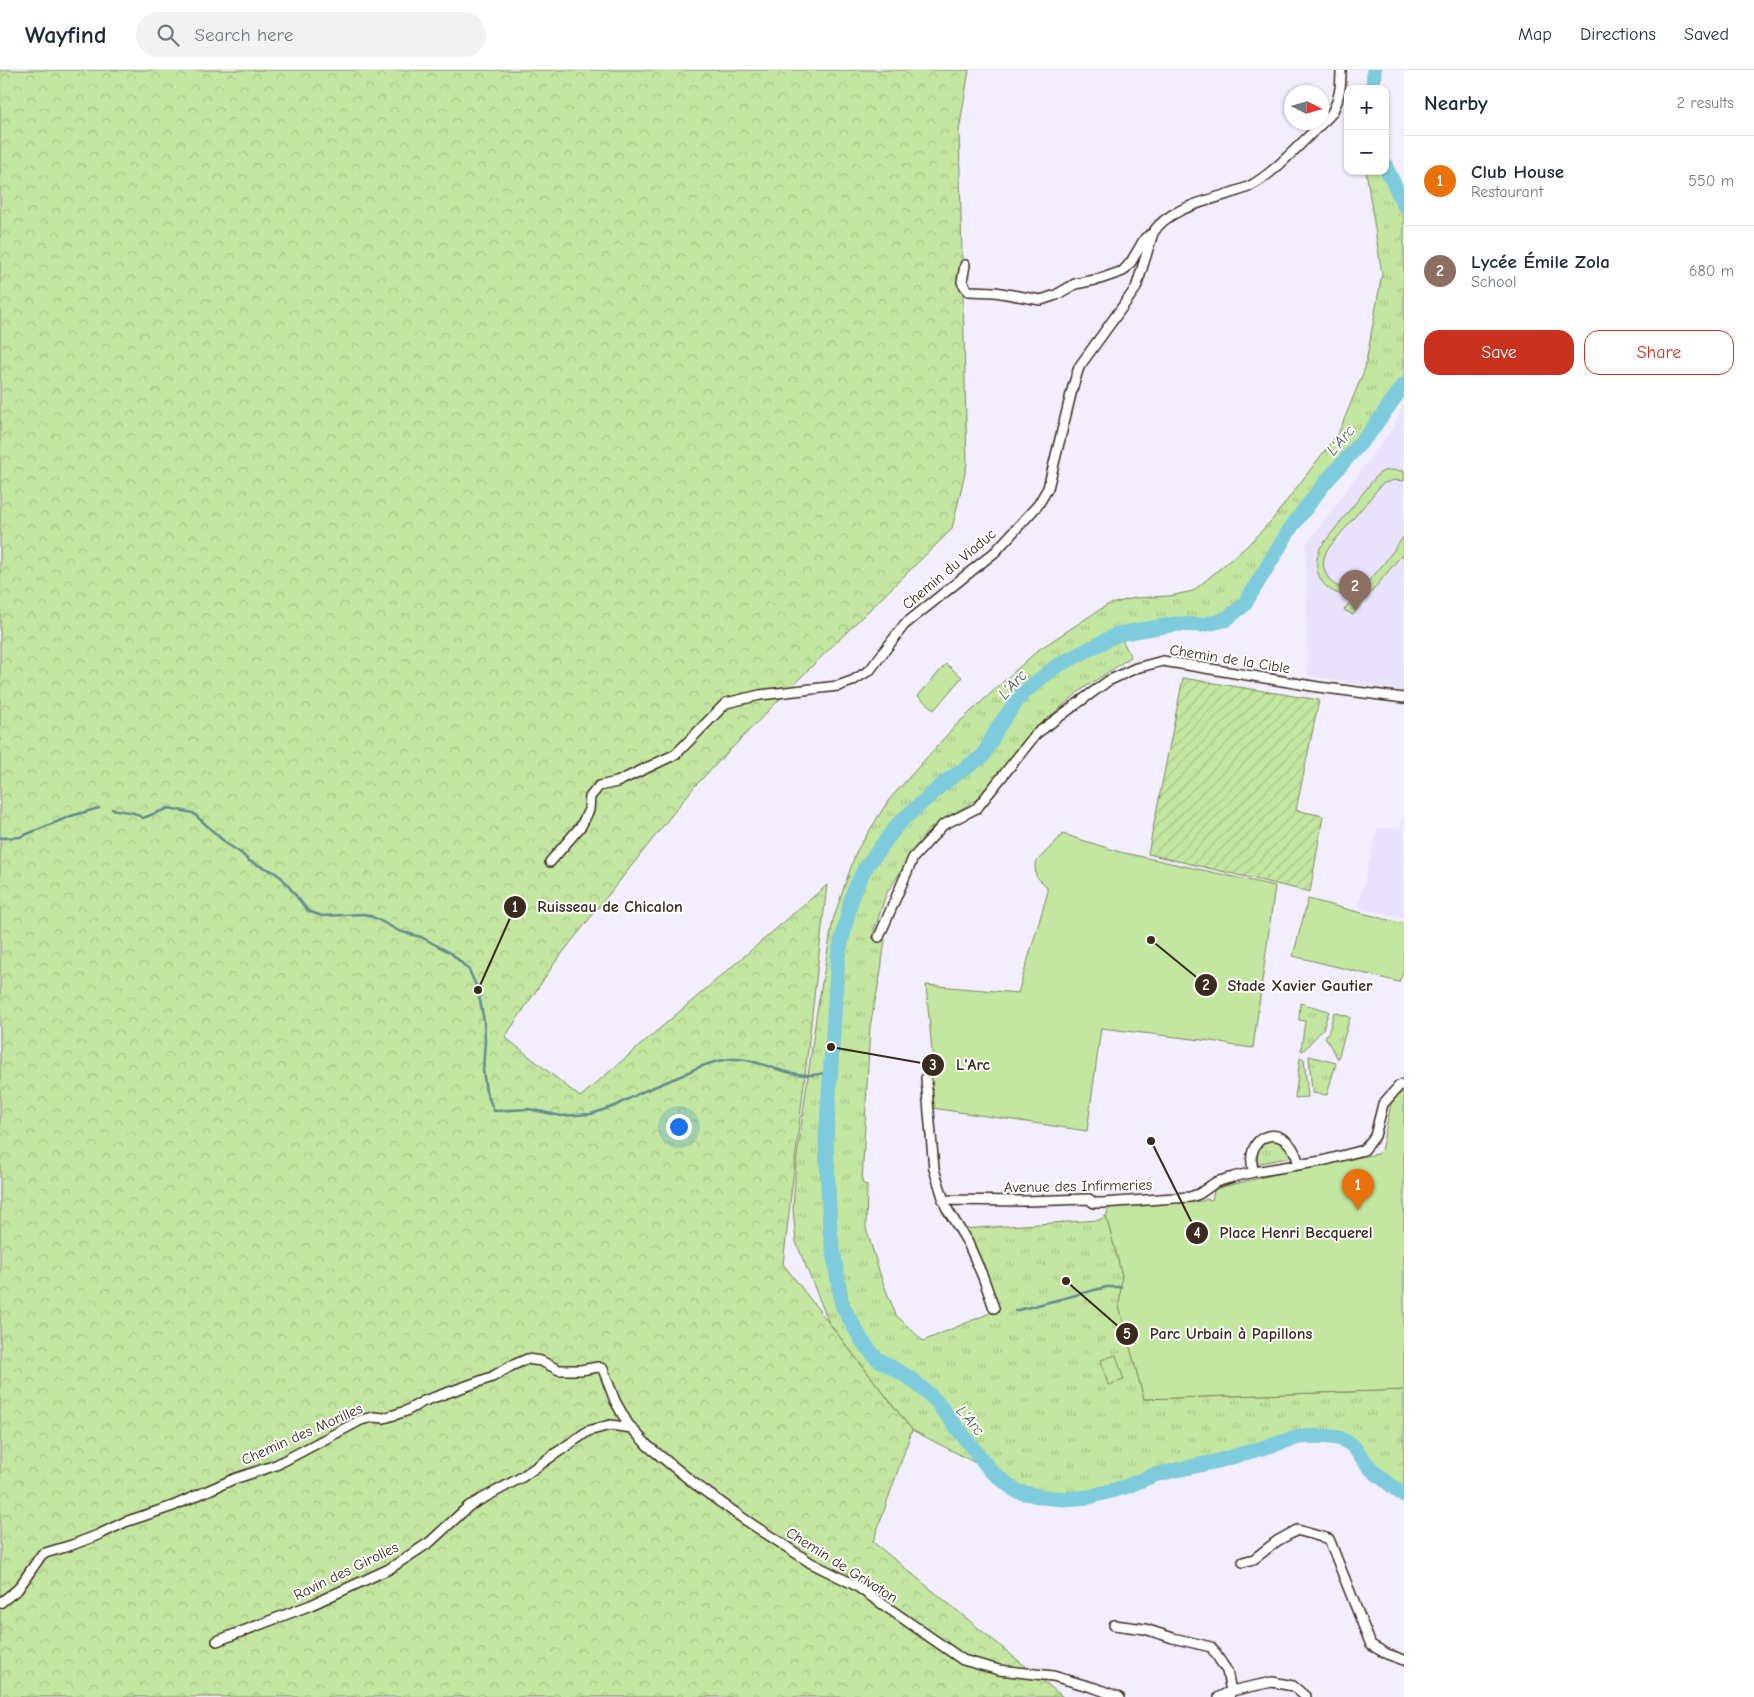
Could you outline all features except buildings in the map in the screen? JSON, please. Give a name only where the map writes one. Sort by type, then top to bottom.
[{"type":"street","name":"Chemin du Viaduc","points":[[550,862],[581,826],[589,810],[590,797],[599,786],[617,782],[676,754],[726,703],[760,695],[838,686],[852,682],[870,670],[904,625],[995,552],[1038,505],[1048,488],[1079,367],[1136,288],[1153,233],[1157,226],[1164,219],[1207,200],[1248,186],[1281,164],[1332,112],[1341,91],[1341,70]]},
{"type":"street","points":[[965,265],[962,282],[968,291],[996,292],[1041,300],[1075,284],[1100,279],[1123,271],[1131,262],[1145,238],[1153,233]]},
{"type":"street","name":"Chemin de la Cible","points":[[879,937],[913,858],[943,825],[977,808],[1036,734],[1108,681],[1136,668],[1163,661],[1318,687],[1404,698]]},
{"type":"street","points":[[926,1078],[934,1169],[943,1200],[956,1226],[972,1251],[994,1308]]},
{"type":"street","name":"Avenue des Infirmeries","points":[[943,1200],[1089,1199],[1094,1203],[1190,1197],[1200,1194],[1216,1182],[1254,1172],[1305,1164],[1364,1150],[1375,1136],[1384,1104],[1399,1086],[1404,1084]]},
{"type":"street","points":[[1254,1172],[1252,1158],[1254,1146],[1261,1139],[1272,1136],[1286,1140],[1296,1153],[1298,1161],[1305,1164]]},
{"type":"street","name":"Chemin des Morilles","points":[[0,1603],[18,1589],[42,1554],[72,1545],[125,1522],[173,1506],[234,1479],[276,1465],[361,1420],[373,1417],[384,1418],[394,1416],[424,1401],[492,1377],[527,1359],[541,1361],[559,1370],[581,1370],[598,1367],[603,1369],[606,1374]]},
{"type":"street","name":"Chemin de Grivoton","points":[[606,1374],[614,1402],[632,1428],[655,1452],[744,1519],[811,1563],[855,1585],[963,1660],[999,1670],[1053,1676],[1119,1697]]},
{"type":"street","name":"Ravin des Girolles","points":[[216,1641],[311,1605],[389,1569],[430,1542],[469,1506],[522,1478],[588,1431],[610,1425],[632,1428]]},
{"type":"street","points":[[1243,1562],[1254,1559],[1278,1541],[1297,1530],[1329,1539],[1372,1644],[1387,1654],[1404,1660]]},
{"type":"street","points":[[1114,1625],[1145,1629],[1211,1647],[1228,1671],[1230,1694]]},
{"type":"street","points":[[1218,1697],[1272,1682],[1292,1686],[1306,1697]]},
{"type":"shaded area","points":[[1404,403],[1404,691],[1308,676],[1306,545],[1393,427]]},
{"type":"shaded area","points":[[1404,815],[1404,919],[1358,907],[1378,828],[1401,828]]},
{"type":"green space","points":[[0,70],[969,70],[959,131],[967,464],[952,529],[809,669],[694,787],[556,961],[505,1037],[580,1097],[827,885],[783,1264],[912,1430],[873,1542],[1063,1697],[0,1697]]},
{"type":"green space","points":[[1389,173],[1404,205],[1404,385],[1371,431],[1324,484],[1286,537],[1244,605],[1225,620],[1202,625],[1176,624],[1119,634],[1131,657],[1081,690],[1035,729],[977,799],[928,830],[886,894],[872,938],[885,940],[870,1026],[862,1183],[867,1185],[866,1228],[882,1280],[896,1315],[923,1341],[990,1313],[992,1309],[962,1229],[1099,1220],[1106,1216],[1122,1275],[1119,1306],[1144,1399],[1404,1390],[1404,1496],[1372,1470],[1352,1445],[1339,1438],[1322,1436],[1299,1437],[1218,1461],[1154,1475],[1125,1487],[1089,1497],[1064,1499],[1042,1497],[1016,1491],[991,1471],[912,1430],[829,1323],[796,1242],[793,1209],[796,1164],[816,1017],[833,920],[856,852],[888,801],[954,727],[1038,650],[1107,605],[1134,598],[1170,596],[1193,591],[1247,546],[1272,520],[1339,432],[1365,368],[1382,274],[1367,175],[1389,175]]},
{"type":"green space","points":[[1391,470],[1404,471],[1404,481],[1394,480],[1382,484],[1327,550],[1324,557],[1325,572],[1329,579],[1337,586],[1353,589],[1363,585],[1377,572],[1404,536],[1404,552],[1353,615],[1344,610],[1356,595],[1336,593],[1321,581],[1317,568],[1320,548],[1378,474]]},
{"type":"green space","points":[[946,664],[962,677],[934,710],[918,696]]},
{"type":"green space","points":[[1183,678],[1319,700],[1296,810],[1323,816],[1310,892],[1148,854]]},
{"type":"green space","points":[[1063,834],[1120,852],[1275,886],[1253,1048],[1227,1043],[1101,1028],[1087,1131],[932,1108],[932,1051],[926,985],[1018,993],[1047,895],[1047,887],[1036,876],[1035,866],[1037,861]]},
{"type":"green space","points":[[1308,899],[1404,924],[1404,970],[1399,982],[1293,956]]},
{"type":"green space","points":[[1300,1003],[1329,1011],[1323,1029],[1303,1051],[1301,1050],[1305,1021],[1299,1020]]},
{"type":"green space","points":[[1334,1012],[1350,1017],[1338,1059],[1325,1037],[1329,1031]]},
{"type":"green space","points":[[1309,1056],[1336,1063],[1327,1095],[1312,1093]]},
{"type":"green space","points":[[1300,1058],[1304,1059],[1308,1097],[1295,1098]]},
{"type":"green space","points":[[1404,1091],[1404,1390],[1144,1399],[1119,1306],[1122,1275],[1106,1216],[1109,1207],[1212,1200],[1214,1191],[1218,1188],[1310,1166],[1378,1154],[1381,1151],[1391,1104]]},
{"type":"green space","points":[[1271,1140],[1286,1143],[1293,1157],[1255,1164],[1260,1146]]},
{"type":"green space","points":[[1116,1355],[1124,1380],[1108,1385],[1101,1360]]},
{"type":"waterway","name":"L'Arc","points":[[1373,85],[1374,70]]},
{"type":"waterway","name":"L'Arc","points":[[1389,173],[1404,205]]},
{"type":"waterway","name":"L'Arc","points":[[1404,385],[1371,431],[1324,484],[1290,529],[1244,605],[1225,620],[1202,625],[1176,624],[1118,634],[1055,667],[1022,694],[998,727],[983,756],[945,782],[898,824],[864,870],[853,893],[838,956],[826,1140],[830,1231],[842,1305],[862,1341],[876,1358],[911,1379],[936,1401],[991,1471],[1016,1491],[1042,1497],[1065,1499],[1089,1497],[1125,1487],[1154,1475],[1218,1461],[1299,1437],[1322,1436],[1339,1438],[1352,1445],[1372,1470],[1404,1496]]},
{"type":"waterway","points":[[0,838],[20,837],[71,816],[99,808]]},
{"type":"waterway","points":[[112,809],[134,813],[143,818],[169,808],[193,813],[249,861],[274,872],[282,878],[308,911],[322,916],[364,914],[399,931],[421,937],[451,953],[469,970],[478,990],[484,1021],[483,1070],[486,1091],[494,1111],[529,1109],[561,1116],[591,1114],[615,1106],[698,1067],[723,1060],[748,1060],[781,1070],[807,1075],[830,1072]]},
{"type":"waterway","points":[[1015,1311],[1106,1287],[1121,1287]]},
{"type":"place","name":"Lycée Émile Zola","points":[[1355,611]]},
{"type":"place","name":"Stade Xavier Gautier","points":[[1151,940]]},
{"type":"place","name":"Ruisseau de Chicalon","points":[[478,990]]},
{"type":"place","name":"L'Arc","points":[[831,1047]]},
{"type":"place","name":"Place Henri Becquerel","points":[[1151,1141]]},
{"type":"place","name":"Club House","points":[[1358,1210]]},
{"type":"place","name":"Parc Urbain à Papillons","points":[[1066,1281]]}]
